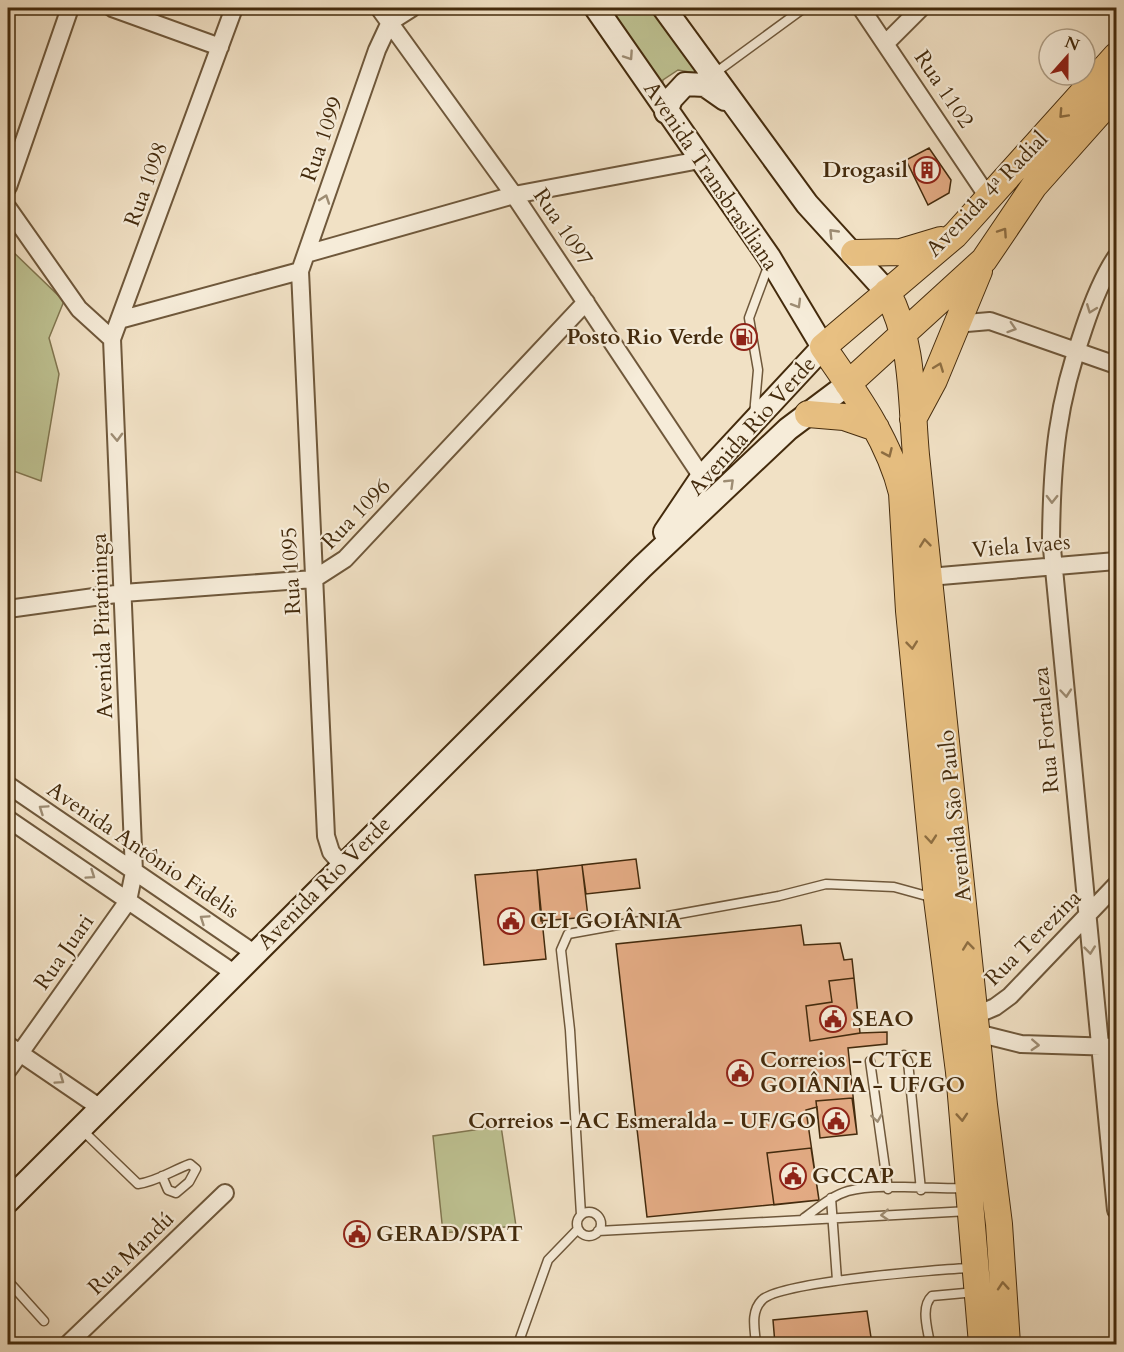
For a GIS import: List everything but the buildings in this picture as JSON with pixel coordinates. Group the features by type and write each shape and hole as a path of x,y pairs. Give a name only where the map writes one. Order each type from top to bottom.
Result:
{"main road":[{"name":"Avenida 4ª Radial","path":"823,347 955,235 1116,56"},
{"name":"Avenida 4ª Radial","path":"848,384 984,260 1034,186 1116,94"},
{"path":"854,253 901,252 955,235"},
{"path":"913,419 934,380 955,324 984,260"},
{"name":"Avenida São Paulo","path":"887,292 904,334 984,1105 999,1224 1007,1344"},
{"name":"Avenida São Paulo","path":"823,347 876,428 897,475 902,493 909,611 936,899 959,1072 982,1344"},
{"path":"808,414 844,417 876,428"},
{"path":"948,982 963,1023 976,1024"},
{"path":"959,1072 970,1074 984,1105"}],"street":[{"path":"8,187 70,8"},
{"path":"112,8 220,46"},
{"name":"Rua 1098","path":"114,378 112,339 234,8"},
{"name":"Rua 1097","path":"379,8 514,195 702,477"},
{"path":"390,22 412,8"},
{"name":"Avenida Transbrasiliana","path":"596,8 771,261 823,347"},
{"path":"664,8 807,204 854,253 887,292"},
{"name":"Rua 1102","path":"861,8 988,197"},
{"path":"886,43 921,8"},
{"name":"Rua 1099","path":"300,271 377,50 390,22"},
{"path":"666,112 678,89 686,84 695,83 705,86 737,107"},
{"path":"306,254 514,195 700,160"},
{"path":"8,208 79,309 112,339"},
{"name":"Rua Fortaleza","path":"1116,257 1092,305 1061,402 1052,465 1051,538 1087,917 1108,1048 1116,1210"},
{"path":"119,320 300,271"},
{"name":"Rua 1095","path":"300,271 326,836 330,852 342,865"},
{"name":"Rua 1096","path":"8,609 123,593 314,579 329,572 345,559 586,302"},
{"path":"955,324 990,321 1116,365"},
{"name":"Avenida Rio Verde","path":"642,567 702,477 823,347"},
{"name":"Avenida Piratininga","path":"114,378 134,872"},
{"name":"Avenida Rio Verde","path":"8,1201 99,1107 642,567 737,476 808,414 848,384"},
{"name":"Viela Ivaes","path":"929,577 1116,561"},
{"name":"Avenida Antônio Fidelis","path":"8,785 254,953"},
{"path":"8,819 234,973"},
{"name":"Rua Juari","path":"8,1070 14,1049 128,901 134,872"},
{"name":"Rua Terezina","path":"976,1024 1010,996 1116,885"},
{"path":"976,1024 1022,1044 1108,1048"},
{"path":"14,1049 99,1107"},
{"name":"Rua Mandú","path":"68,1344 225,1193"}],"lane":[{"path":"713,75 804,8"},
{"path":"753,420 758,370 749,318 771,261"},
{"path":"936,899 894,887 826,884 779,896 568,934 561,950 570,1030 581,1215 577,1222 578,1229 589,1236 598,1231 804,1218 831,1219 969,1199"},
{"path":"904,1055 908,1062 921,1190"},
{"path":"870,1061 888,1189"},
{"path":"80,1128 132,1181 145,1183 162,1176"},
{"path":"804,1218 831,1198 849,1191 921,1190 969,1199"},
{"path":"831,1198 837,1280"},
{"path":"581,1215 589,1212 597,1215 601,1223 598,1231"},
{"path":"518,1344 548,1260 578,1229"},
{"path":"756,1344 754,1318 760,1301 767,1296 837,1280 975,1280"},
{"path":"930,1344 925,1307 927,1300 975,1280"},
{"path":"8,1281 44,1321"}],"green space":[{"path":"604,8 653,8 701,74 678,70 663,80 661,94"},
{"path":"8,247 64,301 49,338 59,374 41,481 8,469"},
{"path":"501,1126 516,1226 443,1233 433,1136"}],"place":[{"name":"Drogasil","path":"927,170"},
{"name":"Posto Rio Verde","path":"744,337"},
{"name":"CLI GOIÂNIA","path":"511,921"},
{"name":"SEAO","path":"833,1019"},
{"name":"Correios - CTCE GOIÂNIA - UF/GO","path":"740,1073"},
{"name":"Correios - AC Esmeralda - UF/GO","path":"836,1121"},
{"name":"GCCAP","path":"793,1176"},
{"name":"GERAD/SPAT","path":"357,1234"}]}
